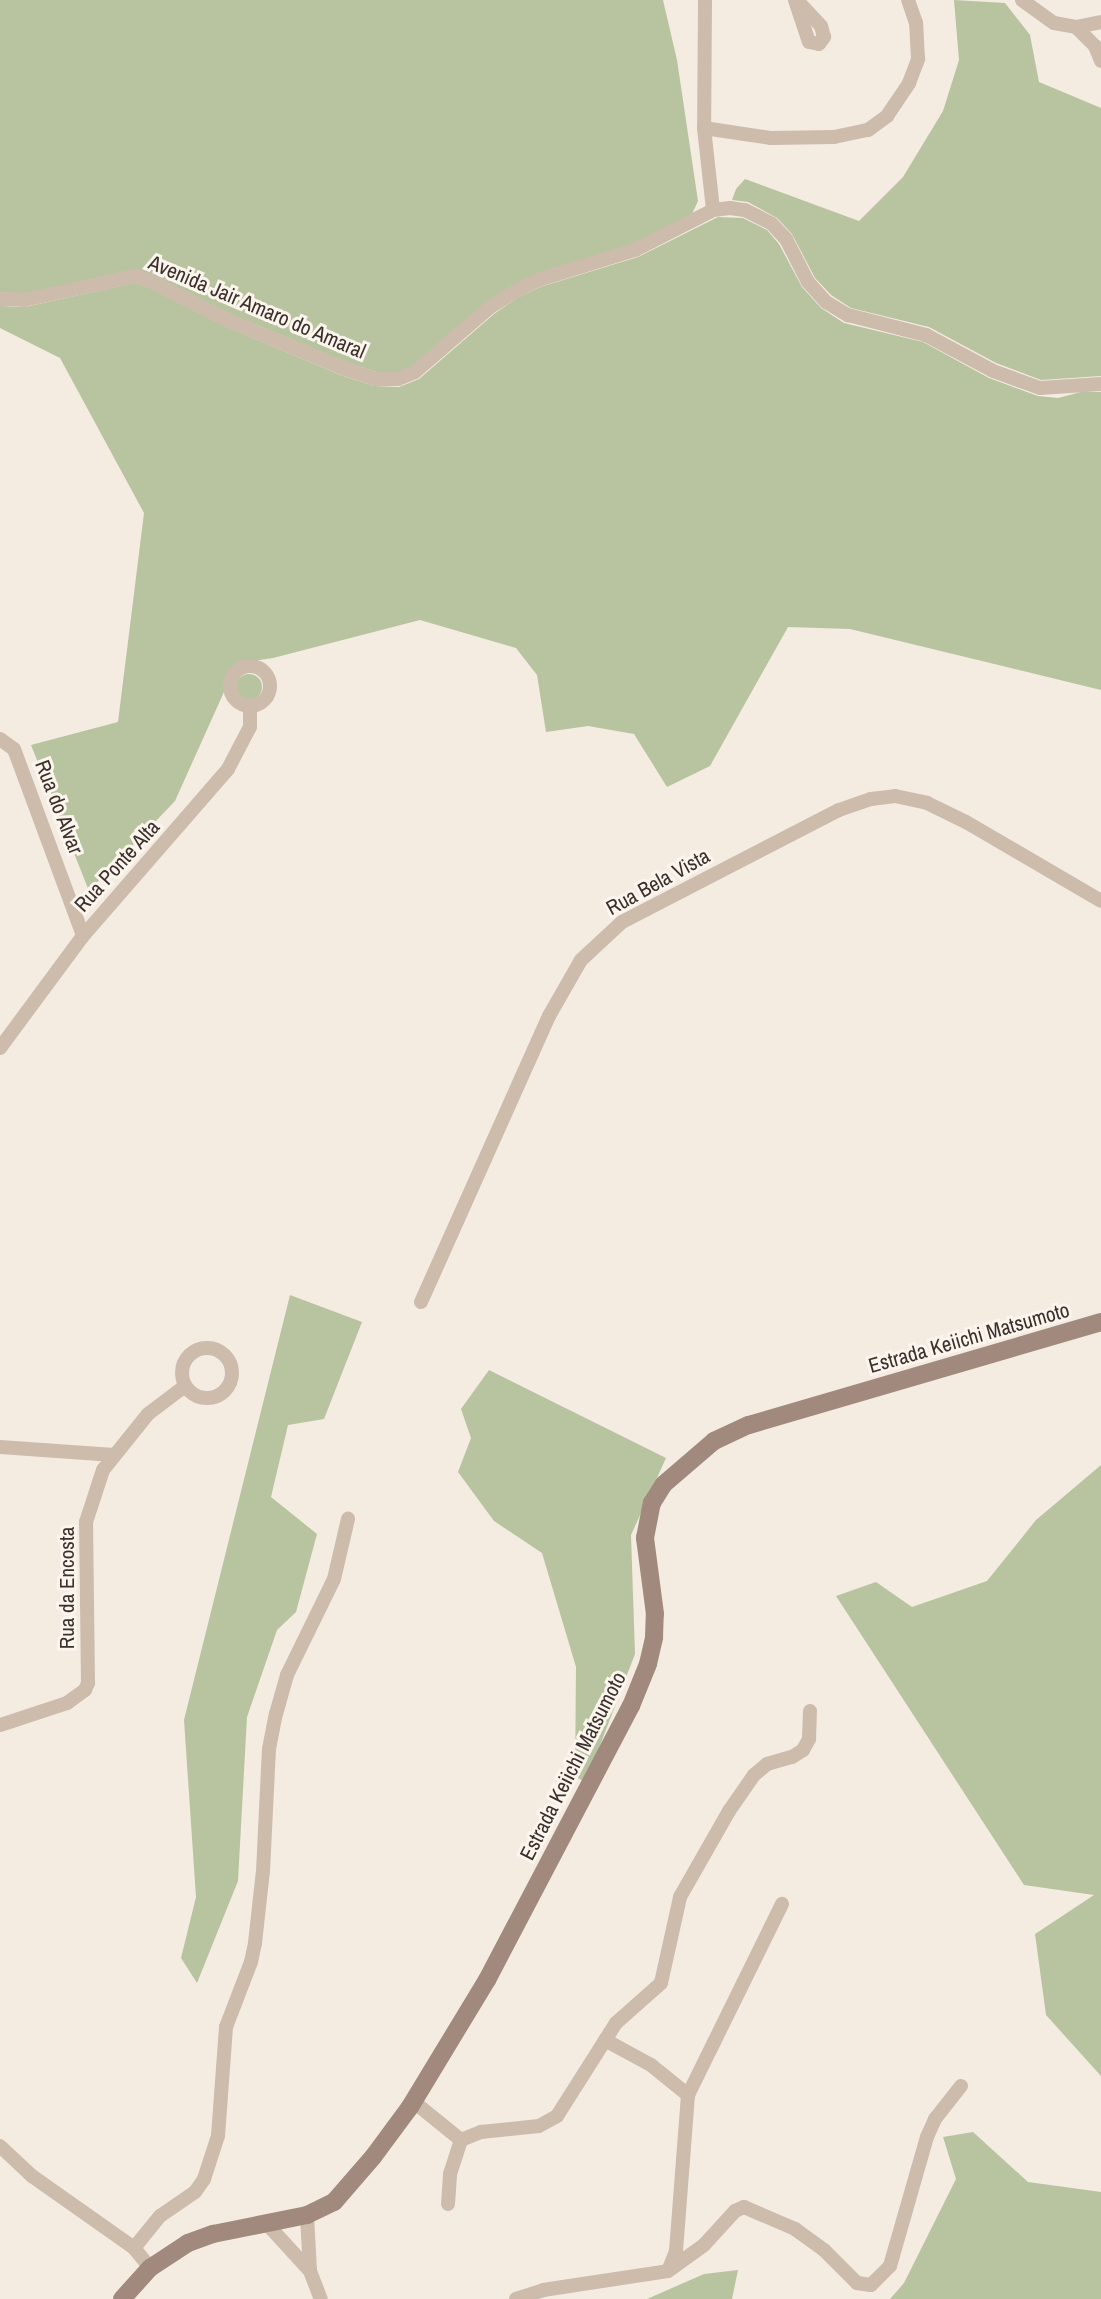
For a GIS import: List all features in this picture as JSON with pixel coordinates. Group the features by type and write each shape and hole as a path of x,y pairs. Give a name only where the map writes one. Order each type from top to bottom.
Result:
{"main road":[{"name":"Estrada Keiichi Matsumoto","path":"122,2299 150,2268 188,2243 213,2234 307,2215 334,2202 373,2157 414,2102 487,1980 631,1706 648,1664 654,1637 655,1614 645,1538 652,1503 664,1484 715,1441 749,1424 1101,1322"}],"street":[{"path":"705,0 702,53 704,128 713,210"},
{"path":"796,0 806,36"},
{"path":"704,128 771,138 834,137 868,130 887,116 899,101 918,59 916,23 908,0"},
{"path":"1022,0 1055,23 1076,27 1101,22"},
{"path":"1076,27 1095,46 1101,61"},
{"name":"Avenida Jair Amaro do Amaral","path":"0,299 24,300 135,276 345,369 376,379 398,379 415,372 489,308 538,280 635,250 713,210 745,210 772,224 786,239 808,282 826,302 848,315 926,335 993,371 1040,388 1101,384"},
{"name":"Rua Ponte Alta","path":"0,1048 83,936 228,769 250,727 250,706"},
{"name":"Rua do Alvar","path":"0,739 14,749 83,936"},
{"name":"Rua Bela Vista","path":"421,1302 549,1016 581,960 622,922 839,810 871,799 895,796 927,803 966,822 1101,901"},
{"name":"Rua da Encosta","path":"0,1725 67,1703 79,1697 88,1683 86,1522 103,1470 148,1414 185,1386"},
{"path":"0,1447 114,1455"},
{"path":"134,2248 160,2217 195,2192 204,2179 218,2136 226,2027 251,1962 255,1943 264,1871 269,1749 276,1714 287,1675 334,1579 348,1519"},
{"path":"461,2140 481,2132 539,2126 557,2116 626,2012 661,1983 680,1897 729,1811 754,1775 767,1764 792,1757 803,1750 809,1739 810,1711"},
{"path":"668,2271 676,2251 688,2095 782,1904"},
{"path":"606,2040 651,2065 688,2095"},
{"path":"516,2299 542,2290 668,2271 704,2245 735,2211 744,2207 795,2229 824,2250 857,2283 871,2285 890,2266 927,2137 935,2119 961,2086"},
{"path":"414,2102 461,2140"},
{"path":"448,2204 450,2174 461,2140"},
{"path":"0,2146 32,2176 134,2248 150,2268"},
{"path":"307,2215 310,2271 321,2299"},
{"path":"267,2224 310,2271"}],"green space":[{"path":"0,0 663,0 677,60 698,201 692,214 633,244 536,274 411,367 397,373 377,372 348,363 228,313 153,275 135,270 24,294 0,292"},
{"path":"954,0 1005,3 1030,35 1039,82 1101,108 1101,376 1041,380 996,363 929,327 851,308 831,295 815,278 792,234 777,218 748,202 732,200 736,189 745,179 859,221 903,177 943,111 959,60"},
{"path":"718,217 743,218 767,230 779,244 802,287 821,308 844,323 923,342 989,378 1038,396 1058,398 1081,392 1101,392 1101,690 850,629 788,627 710,766 667,787 634,734 588,726 546,732 537,675 516,648 420,620 273,658 237,663 175,801 89,891 31,745 118,722 144,513 60,358 0,328 0,306 25,307 134,283 148,287 222,325 343,376 375,386 399,387 419,379 494,314 517,298 540,287 638,257"},
{"path":"249,674 258,678 262,687 258,696 249,700 240,696 236,687 240,678"},
{"path":"290,1295 362,1322 324,1419 288,1425 271,1497 317,1534 296,1612 277,1630 247,1717 238,1881 197,1983 181,1958 196,1897 184,1720"},
{"path":"489,1370 666,1458 631,1535 635,1654 586,1782 575,1777 576,1667 542,1553 494,1521 458,1472 471,1438 461,1409"},
{"path":"1101,1465 1101,2076 1046,2015 1035,1934 1094,1895 1024,1885 836,1596 876,1582 912,1607 987,1581 1036,1520"},
{"path":"973,2132 1028,2182 1101,2192 1101,2299 890,2299 904,2283 956,2179 943,2137"},
{"path":"738,2270 732,2299 647,2299 704,2274"}]}
